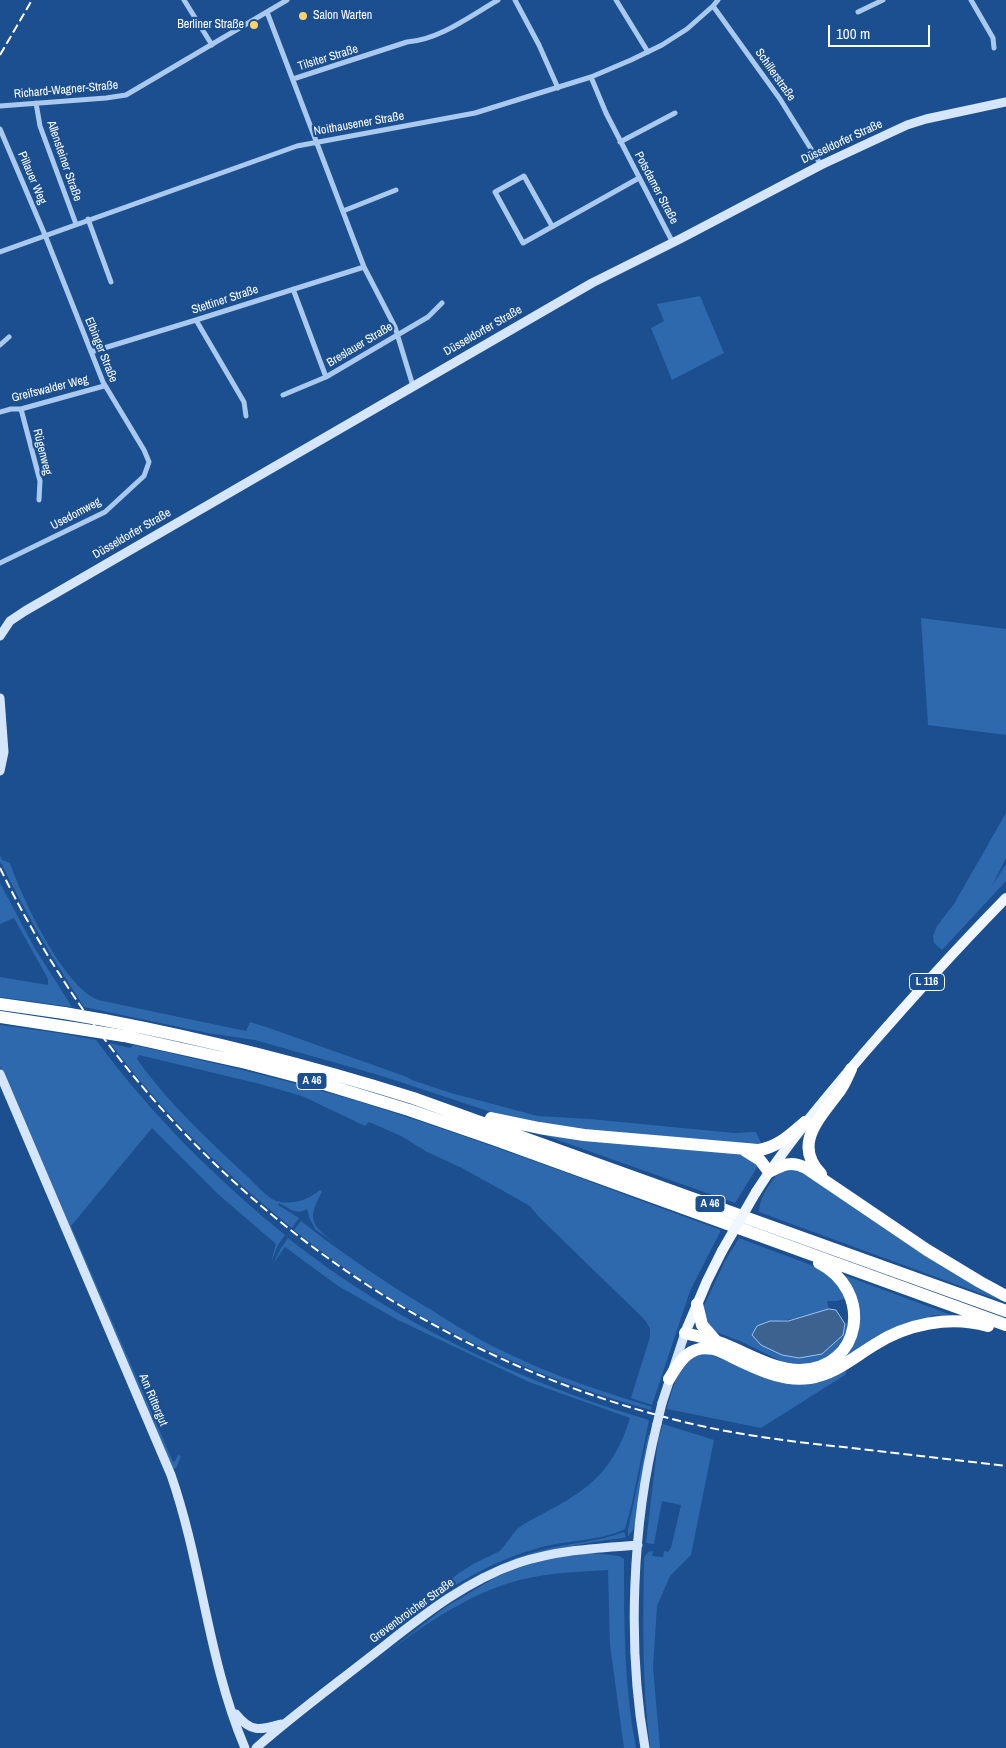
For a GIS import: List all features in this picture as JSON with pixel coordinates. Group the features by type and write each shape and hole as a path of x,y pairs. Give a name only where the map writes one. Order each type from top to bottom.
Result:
{"highway":[{"name":"A 46","path":"0,1004 104,1020 194,1038 325,1071 413,1098 508,1131 1006,1311"},
{"name":"A 46","path":"0,1017 124,1036 246,1063 358,1094 496,1140 1006,1325"},
{"path":"834,1186 818,1171 812,1162 809,1140 814,1125 841,1089 851,1069"},
{"path":"413,1098 504,1121 563,1132 758,1150 768,1148 782,1140 805,1122"},
{"path":"739,1148 758,1158 769,1172 784,1164 793,1163 809,1170 927,1250 1006,1296"},
{"path":"685,1333 770,1364 801,1370 817,1368 840,1352 849,1340 854,1327 851,1295 845,1284 836,1274 821,1264 767,1239"},
{"path":"697,1304 698,1316 703,1328 715,1345 772,1374 786,1378 818,1377 833,1372 885,1338 917,1326 958,1321 982,1324 1006,1331"},
{"path":"669,1380 681,1362 690,1353 715,1345"}],"main road":[{"name":"L 116","path":"685,1333 722,1251 756,1192 805,1122 929,979 1006,898"}],"street":[{"path":"184,0 212,46"},
{"name":"Richard-Wagner-Straße","path":"0,106 126,95 212,46 287,0"},
{"name":"Tilsiter Straße","path":"294,78 368,56 406,42 420,41 454,26 498,0"},
{"path":"515,0 536,39 558,88"},
{"path":"616,0 648,52"},
{"path":"714,6 718,0"},
{"path":"858,12 883,0"},
{"path":"971,0 993,38 994,48"},
{"name":"Noithausener Straße","path":"0,252 286,149 317,141 475,113 558,88 648,52 682,32 714,6"},
{"name":"Schillerstraße","path":"714,6 780,99 821,165"},
{"path":"267,12 294,78 364,267 398,335 413,386"},
{"name":"Potsdamer Straße","path":"591,76 602,105 620,142 673,242"},
{"name":"Düsseldorfer Straße","path":"0,636 6,625 16,616 592,283 821,165 907,125 926,119 1006,102"},
{"name":"Allensteiner Straße","path":"36,103 42,133 76,224"},
{"name":"Potsdamer Straße","path":"620,142 675,113"},
{"name":"Pillauer Weg","path":"0,129 45,235"},
{"path":"552,226 524,176 495,192 522,243 639,178"},
{"path":"343,211 396,190"},
{"path":"88,219 111,282"},
{"name":"Elbinger Straße","path":"45,235 104,386 147,454 148,466"},
{"name":"Stettiner Straße","path":"91,352 364,267"},
{"path":"293,289 326,377"},
{"name":"Breslauer Straße","path":"283,395 326,377 428,317 442,303"},
{"path":"196,320 244,402 246,416"},
{"path":"0,345 10,338"},
{"name":"Greifswalder Weg","path":"0,412 20,409 104,386"},
{"name":"Rügenweg","path":"20,409 40,481 39,500"},
{"name":"Usedomweg","path":"0,563 103,513 142,478 148,466"},
{"path":"0,698 4,752 0,772"},
{"name":"Am Rittergut","path":"0,1074 173,1482 182,1509 218,1661 231,1708 245,1748"},
{"name":"L 116","path":"645,1748 636,1672 635,1590 638,1545 647,1472 656,1424 685,1333"},
{"name":"Grevenbroicher Straße","path":"256,1748 286,1722 434,1607 484,1577 517,1563 555,1552 593,1547 638,1545"},
{"path":"231,1708 242,1722 254,1729 286,1722"}],"shaded area":[{"path":"700,296 724,353 672,380 651,328 664,321 657,304"},
{"path":"921,618 1006,629 1006,735 928,725"},
{"path":"1006,813 1006,858 992,886 1006,864 1006,881 942,950 934,943 933,936 937,926 954,904"},
{"path":"0,855 2,860 10,863 34,918 58,960 71,978 85,992 98,1000 246,1031 250,1022 451,1093 538,1116 590,1119 734,1133 756,1132 761,1143 752,1144 606,1133 548,1125 500,1115 382,1076 255,1040 208,1033 84,1007 29,917 0,861"},
{"path":"0,883 34,947 72,1007 0,997 0,977 48,985 48,979 14,918 0,924"},
{"path":"0,1025 96,1040 138,1093 184,1143 233,1190 285,1235 278,1245 271,1262 276,1244 219,1195 152,1128 71,1226 173,1462 178,1455 181,1456 176,1468 172,1469 0,1066"},
{"path":"110,1043 130,1048 133,1045 217,1064 357,1101 494,1147 721,1230 690,1291 652,1405 631,1398 650,1337 650,1328 645,1320 530,1206 462,1168 427,1152 401,1136 369,1122 365,1126 302,1096 139,1055 137,1059 175,1106 268,1196 274,1200 286,1203 304,1200 320,1190 322,1192 314,1210 314,1223 339,1246 315,1229 307,1209 300,1212 279,1203 278,1205 299,1218 292,1228 242,1186 195,1141 130,1069"},
{"path":"538,1133 730,1151 751,1158 758,1166 735,1203"},
{"path":"795,1167 926,1256 1004,1302 759,1212 761,1200 774,1178 782,1169"},
{"path":"301,1221 382,1279 480,1339 544,1369 652,1407 651,1410 603,1396 509,1360 419,1315 376,1289 294,1230"},
{"path":"288,1238 371,1297 460,1346 506,1368 553,1387 649,1420 625,1529 605,1536 542,1547 500,1562 480,1571 443,1593 389,1632 386,1628 390,1628 459,1573 500,1551 517,1529 561,1504 590,1484 613,1457 630,1418 529,1382 398,1320 338,1286 285,1247 273,1264"},
{"path":"739,1238 816,1267 833,1278 845,1298 839,1301 827,1301 829,1309 800,1318 770,1321 842,1335 849,1316 845,1336 834,1352 813,1365 787,1364 742,1342 711,1330 707,1326 703,1308 725,1261"},
{"path":"841,1274 954,1316 934,1315 877,1337 834,1366 855,1338"},
{"path":"829,1309 836,1310 845,1324 843,1335 822,1354 799,1358 782,1355 761,1345 752,1335 757,1326 770,1321 788,1321"},
{"path":"709,1354 761,1375 847,1369 845,1375 761,1428 667,1409 677,1378 686,1363 697,1355"},
{"path":"663,1424 714,1440 691,1555 670,1576 657,1606 653,1667 660,1748 650,1748 644,1677 644,1558 648,1552 653,1551 652,1556 663,1557 664,1551 668,1552 671,1548 681,1505 662,1501 654,1544 646,1543 658,1440"},
{"path":"648,1435 650,1435 635,1524 628,1536 628,1530"},
{"path":"624,1532 626,1537 623,1538 582,1544 522,1558 484,1573 447,1594 393,1633 445,1594 481,1573 500,1564 542,1550 604,1538"},
{"path":"592,1553 619,1556 624,1559 627,1678 636,1748 624,1748 610,1645 608,1570 533,1577 509,1583 486,1592 464,1602 422,1627 344,1686 444,1608 496,1577 520,1567 557,1557"}],"railway":[{"path":"0,55 32,0"},
{"path":"0,868 55,968 121,1060 195,1145 278,1220 369,1286 467,1342 571,1387 680,1421 787,1441 1006,1466"}],"place":[{"name":"Salon Warten","path":"303,16"},
{"name":"Berliner Straße","path":"254,25"}]}
